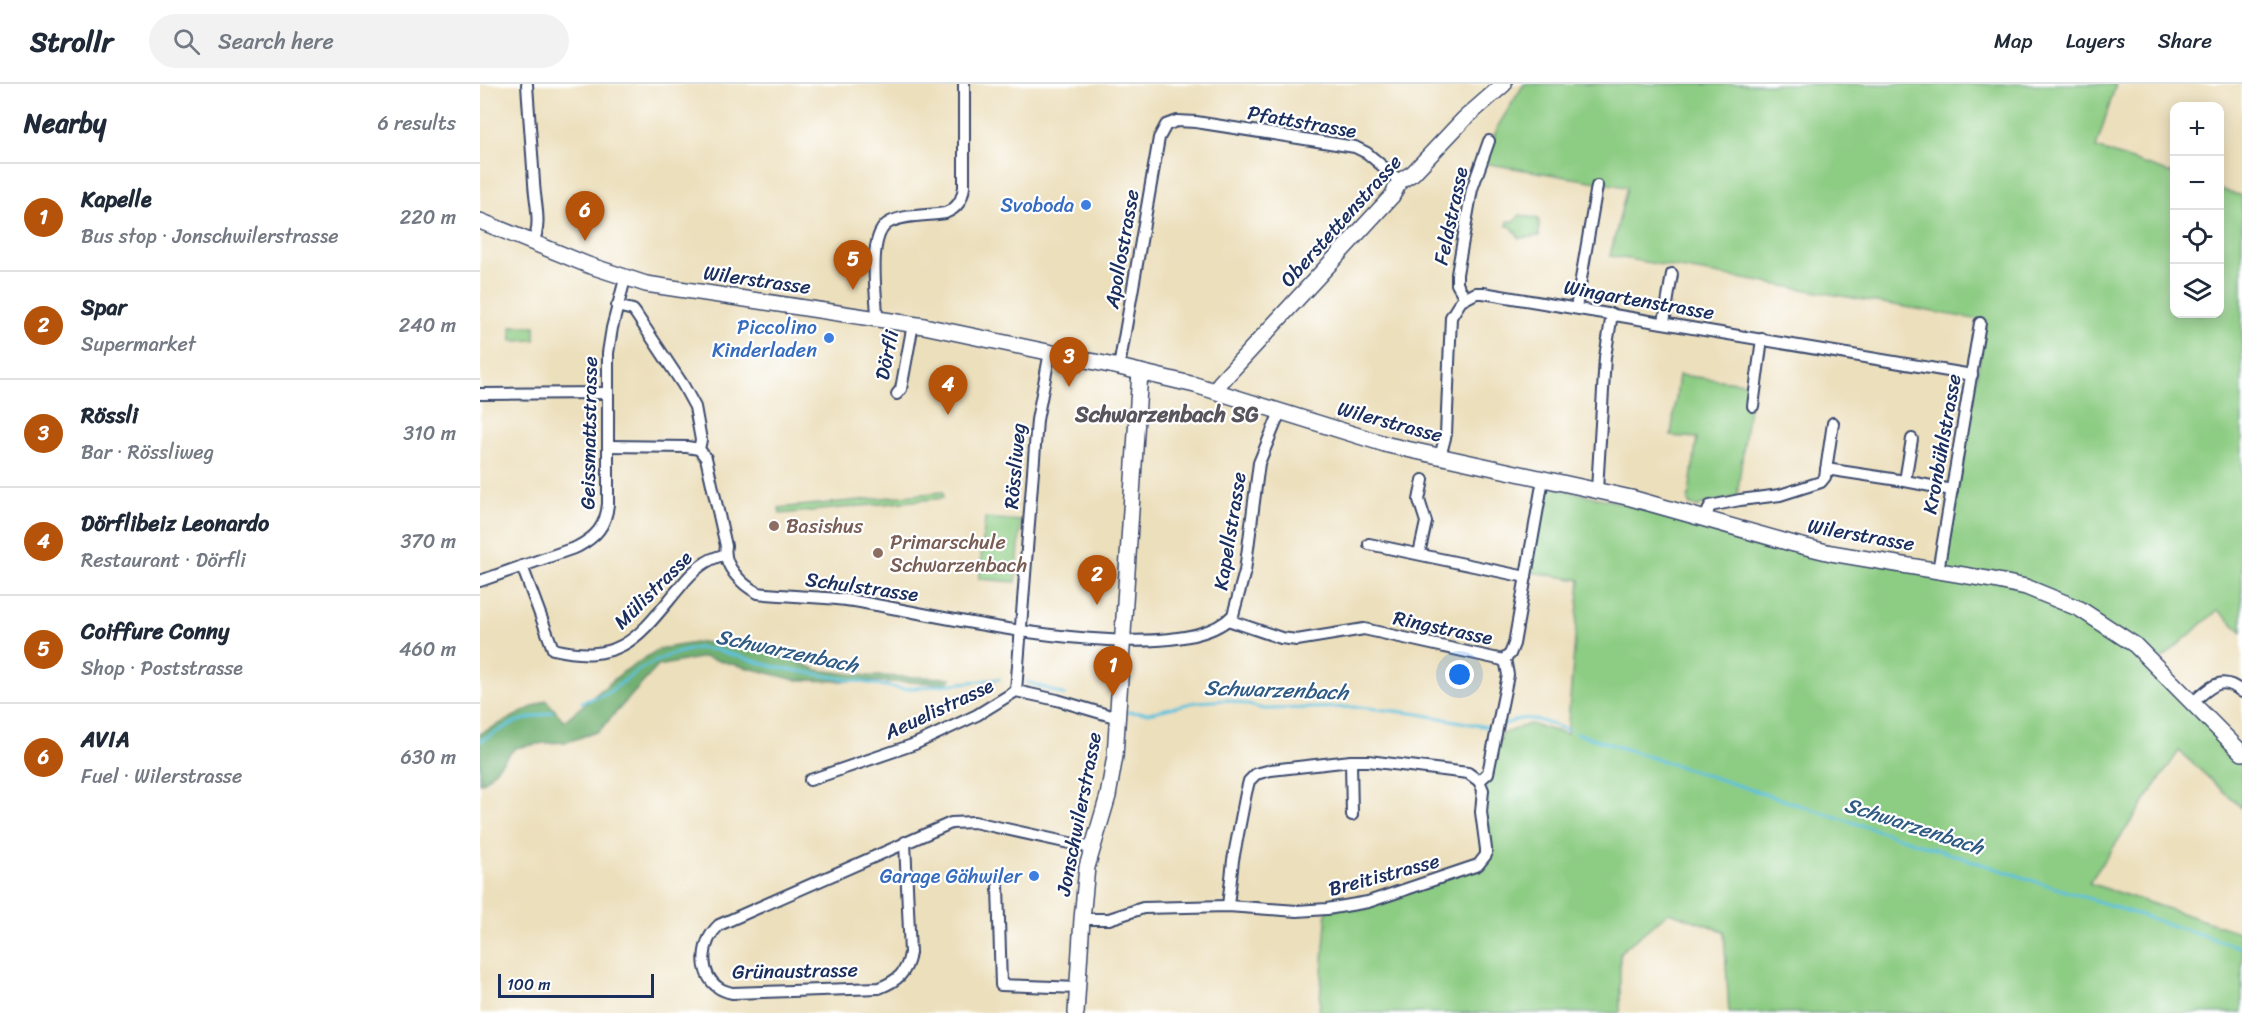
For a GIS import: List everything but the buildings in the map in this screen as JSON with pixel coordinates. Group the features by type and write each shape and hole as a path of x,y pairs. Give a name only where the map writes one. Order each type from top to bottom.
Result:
{"main road":[{"name":"Oberstettenstrasse","path":"1217,392 1220,383 1392,196 1400,182 1413,173 1464,119 1504,84"},
{"name":"Wilerstrasse","path":"480,221 626,279 667,288 913,324 1119,367 1217,392 1389,445 1597,490 1831,553 2026,587 2080,609 2135,645 2242,753"},
{"name":"Jonschwilerstrasse","path":"1076,1013 1087,867 1108,796 1113,770 1140,372"}],"street":[{"path":"527,84 538,218 533,243"},
{"path":"878,318 875,252 881,228 898,219 945,213 961,201 964,187 964,84"},
{"name":"Pfattstrasse","path":"1159,138 1166,125 1176,121 1347,146 1367,153 1400,182"},
{"name":"Apollostrasse","path":"1119,367 1159,138"},
{"name":"Feldstrasse","path":"1465,298 1457,284 1457,274 1472,189 1489,141"},
{"path":"1576,308 1597,186"},
{"path":"1664,322 1672,274"},
{"name":"Geissmattstrasse","path":"480,581 577,547 588,542 601,529 607,514 608,353 617,306 626,279"},
{"name":"Wingartenstrasse","path":"1465,298 1476,293 1483,293 1972,375"},
{"path":"1440,457 1446,434 1450,322 1456,306 1465,298"},
{"name":"Schulstrasse","path":"617,306 633,310 695,407 701,440 699,449 706,458 726,546 724,555 736,577 748,588 758,593 852,601 1019,632 1123,640"},
{"path":"1597,490 1605,357 1612,314"},
{"name":"Kronbühlstrasse","path":"1938,571 1980,323"},
{"name":"Dörfli","path":"897,394 901,389 913,324"},
{"path":"1753,406 1762,339"},
{"name":"Rössliweg","path":"1016,691 1037,420 1050,352"},
{"path":"480,394 607,393"},
{"name":"Kapellstrasse","path":"1123,640 1189,637 1210,630 1228,620 1236,607 1245,572 1259,463 1280,412"},
{"path":"1705,519 1710,506 1780,495 1821,482 1825,477 1833,423"},
{"path":"1905,481 1912,439"},
{"path":"608,446 699,449"},
{"path":"1826,469 1952,490"},
{"name":"Ringstrasse","path":"1228,620 1281,638 1297,640 1365,629 1503,660 1510,654 1514,644 1543,479"},
{"path":"1419,554 1426,522 1419,500 1423,480"},
{"path":"1369,544 1526,577"},
{"name":"Mülistrasse","path":"522,566 553,650 578,654 601,654 634,639 653,620 688,577 713,558 724,555"},
{"path":"1228,906 1247,787 1253,777 1260,772 1271,770 1368,762 1468,773 1479,781 1488,773 1509,675 1503,660"},
{"path":"2193,702 2212,686 2222,682 2232,684 2242,692"},
{"name":"Aeuelistrasse","path":"810,780 915,744 977,715 1016,691 1058,700 1118,718"},
{"path":"1351,762 1352,815"},
{"name":"Breitistrasse","path":"1082,919 1108,919 1143,908 1228,906 1297,911 1328,909 1368,902 1472,869 1482,861 1486,849 1481,812 1483,790 1479,781"},
{"name":"Grünaustrasse","path":"905,842 910,953 903,974 892,983 879,988 732,993 719,988 711,979 705,963 705,947 712,931 719,925 905,842 951,823 968,822 1092,848"},
{"path":"998,887 1001,985 1078,988"}],"green space":[{"path":"1524,84 2116,84 2096,148 2170,173 2170,318 2224,318 2224,190 2242,196 2242,632 2218,610 2156,664 2242,753 2242,808 2179,751 2089,883 2242,933 2242,1013 1729,1013 1724,931 1669,912 1620,952 1620,1013 1319,1013 1327,909 1368,902 1482,861 1481,812 1487,788 1486,780 1501,734 1530,724 1567,734 1580,580 1530,572 1545,490 1551,487 1943,577 1986,321 1610,256 1627,187 1483,163 1499,124"},
{"path":"1520,215 1539,219 1539,236 1519,238 1512,227 1507,226 1508,221 1515,221"},
{"path":"511,326 535,326 535,340 512,341"},
{"path":"1679,375 1752,384 1737,497 1699,507 1690,505 1688,501 1697,438 1671,436"},
{"path":"943,492 943,498 780,514 779,508"},
{"path":"985,518 1021,521 1016,582 979,579"},
{"path":"701,642 771,650 817,670 869,676 951,678 948,683 796,680 704,657 658,666 599,731 567,742 515,748 484,782 480,783 480,734 546,700 564,721 623,672 659,649"}],"waterway":[{"name":"Schwarzenbach","path":"582,702 608,693 640,669 669,655 697,648 716,650 775,667 903,689 999,679"},
{"name":"Schwarzenbach","path":"1027,682 1065,695"},
{"name":"Schwarzenbach","path":"1123,712 1149,713 1196,702 1228,700 1264,709 1360,707 1419,714 1492,728 1526,718 1568,730"},
{"name":"Schwarzenbach","path":"480,741 515,722 552,712"},
{"name":"Schwarzenbach","path":"1576,733 2242,948"}],"place":[{"name":"Svoboda","path":"1086,205"},
{"name":"AVIA","path":"585,241"},
{"name":"Coiffure Conny","path":"853,290"},
{"name":"Piccolino Kinderladen","path":"829,338"},
{"name":"Rössli","path":"1069,387"},
{"name":"Dörflibeiz Leonardo","path":"948,415"},
{"name":"Basishus","path":"774,526"},
{"name":"Primarschule Schwarzenbach","path":"878,553"},
{"name":"Spar","path":"1097,605"},
{"name":"Kapelle","path":"1113,696"},
{"name":"Garage Gähwiler","path":"1034,876"}],"district":[{"name":"Schwarzenbach SG","path":"1167,414"}]}
